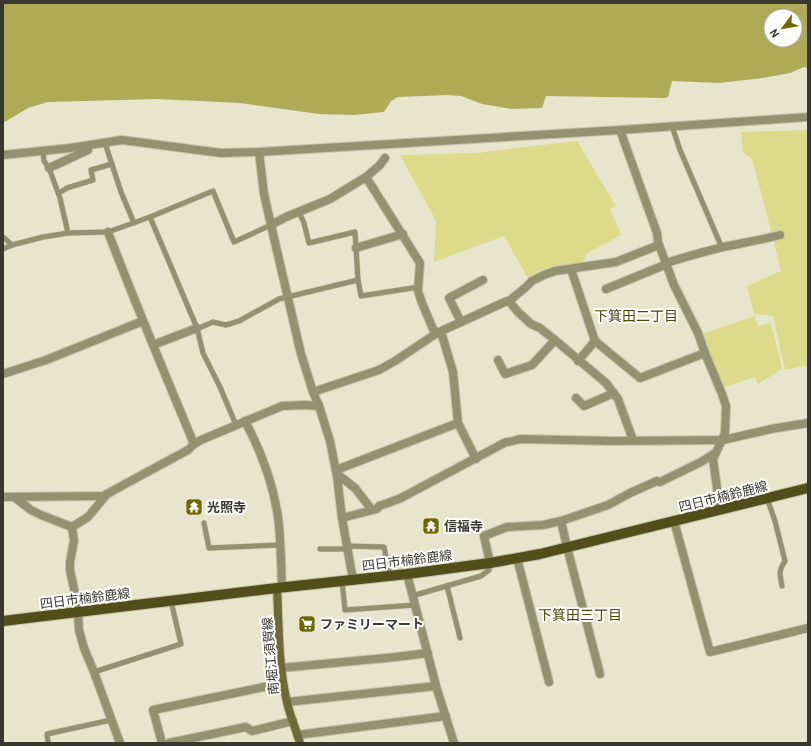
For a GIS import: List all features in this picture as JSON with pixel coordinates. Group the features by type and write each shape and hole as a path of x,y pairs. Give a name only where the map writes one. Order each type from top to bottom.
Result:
{"main road":[{"name":"四日市楠鈴鹿線","path":"3,621 490,563 567,547 808,488"},
{"name":"南堀江須賀線","path":"279,588 281,668 287,702 299,739"}],"street":[{"path":"3,155 122,140 221,154 808,117"},
{"path":"620,130 674,285 698,333 726,406 725,433 713,459 720,510"},
{"path":"49,168 88,150 88,145"},
{"path":"259,152 264,194 301,354 330,441 353,580"},
{"path":"271,225 286,217 330,199 366,177 380,165 384,158"},
{"path":"366,177 420,263 418,291 433,329 442,335 453,372 458,423 476,459"},
{"path":"108,232 194,444"},
{"path":"356,248 403,234"},
{"path":"606,289 685,257 780,235"},
{"path":"313,392 379,370 437,333 509,301 538,277 555,271 616,262 659,245"},
{"path":"571,269 595,341 640,378 705,353"},
{"path":"461,322 449,298 483,280"},
{"path":"509,301 530,324 540,328 606,383 618,399 633,440"},
{"path":"3,374 46,360 143,321"},
{"path":"153,345 197,328"},
{"path":"498,360 504,374 532,364 555,340"},
{"path":"578,361 595,341"},
{"path":"576,398 584,406 614,393"},
{"path":"8,497 103,496 188,450 200,440 245,421 282,406 319,406"},
{"path":"245,421 253,436 269,477 278,516 280,545 279,588"},
{"path":"336,472 458,423"},
{"path":"342,518 378,509 379,506 401,498 506,442 515,440 723,440 771,429 808,423"},
{"path":"490,563 484,536 507,527 543,525 561,522 608,505 630,493 701,462 715,453"},
{"path":"336,472 355,488 372,510"},
{"path":"3,489 8,497 36,513 72,527"},
{"path":"72,527 88,517 107,494"},
{"path":"674,521 710,652 808,628"},
{"path":"561,522 600,674"},
{"path":"72,527 74,541 70,570 79,612 79,630 84,648 120,743"},
{"path":"517,558 549,682"},
{"path":"406,574 436,686 454,743"},
{"path":"281,668 428,653"},
{"path":"162,743 153,710 283,683"},
{"path":"287,702 436,686"},
{"path":"299,739 446,716"},
{"path":"169,743 246,727 252,731 293,722"}],"lane":[{"path":"672,126 680,150 722,248"},
{"path":"105,143 121,192 134,223"},
{"path":"43,151 44,161 49,168 59,193 68,233"},
{"path":"59,193 67,188 93,180 90,170 112,164"},
{"path":"3,249 12,245 43,237 68,233 108,232 150,217 213,191 234,242 271,225"},
{"path":"299,212 310,243 355,232 358,280 362,296 419,288"},
{"path":"150,217 197,328 203,353 220,387 236,425"},
{"path":"3,237 12,245"},
{"path":"197,328 213,322 226,325 239,321 279,299 358,280"},
{"path":"767,498 775,521 785,562 780,568 782,586"},
{"path":"204,523 209,548 280,545"},
{"path":"320,549 384,547 390,576"},
{"path":"412,596 481,576 489,570 490,563"},
{"path":"342,581 345,610 415,605"},
{"path":"447,586 460,638"},
{"path":"94,672 181,644 171,601"},
{"path":"48,743 47,734 111,720"}],"shaded area":[{"path":"3,3 808,3 808,68 804,67 790,73 763,78 719,83 672,81 668,97 665,98 546,96 542,108 511,109 482,104 461,96 447,95 398,97 391,101 384,112 354,115 319,114 240,103 157,99 48,102 28,108 3,123"},
{"path":"808,130 808,365 785,370 773,316 754,314 747,286 781,271 752,159 743,152 741,132"},
{"path":"577,141 616,206 610,209 621,235 591,251 585,256 583,264 529,280 504,236 434,262 436,221 400,155 475,153"},
{"path":"755,316 758,326 771,323 782,369 758,384 755,377 722,388 702,334"}],"place":[{"name":"光照寺","path":"194,507"},
{"name":"信福寺","path":"431,526"},
{"name":"ファミリーマート","path":"307,624"}],"district":[{"name":"下箕田二丁目","path":"636,316"},
{"name":"下箕田三丁目","path":"580,615"}]}
